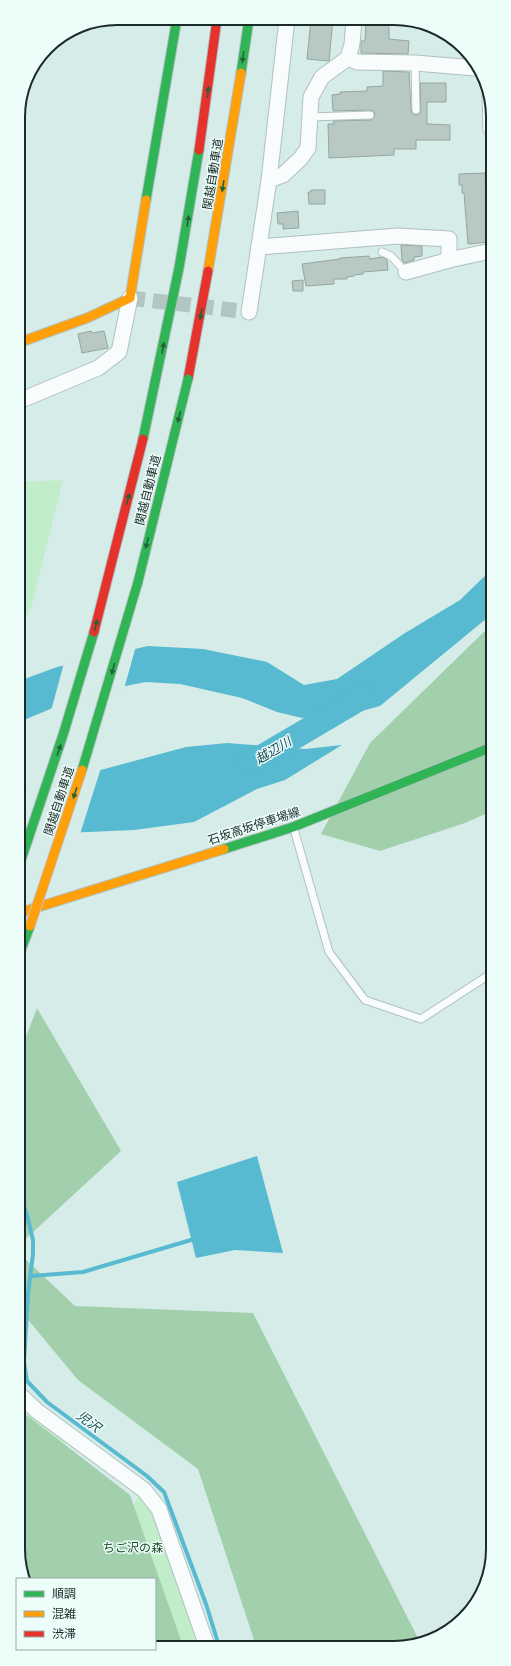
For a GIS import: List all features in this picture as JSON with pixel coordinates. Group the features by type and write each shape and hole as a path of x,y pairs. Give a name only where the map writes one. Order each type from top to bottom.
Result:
{"main road":[{"path":"25,340 87,318 130,298 176,25"},
{"name":"関越自動車道","path":"25,848 63,737 91,643 135,472 155,386 186,234 207,103 216,25"},
{"name":"関越自動車道","path":"25,939 52,864 126,625 188,379 215,235 248,25"},
{"name":"石坂高坂停車場線","path":"25,911 293,827 486,749"}],"street":[{"path":"249,312 269,180 286,25"},
{"path":"269,180 283,175 301,158 308,148 311,97 315,87 322,77 348,58 352,44 354,25"},
{"path":"348,58 357,62 415,63 472,68"},
{"path":"259,247 398,236 449,239 449,260"},
{"path":"406,272 449,260 486,252"},
{"path":"25,398 98,368 119,352 130,298"},
{"path":"25,1400 37,1411 144,1490 159,1509 205,1641"}],"lane":[{"path":"415,63 416,110"},
{"path":"310,117 370,115"},
{"path":"382,252 391,256 406,272"},
{"path":"293,827 329,952 365,1000 421,1019 486,977"}],"green space":[{"path":"63,480 32,605 28,615 25,616 25,482"},
{"path":"486,630 486,814 465,823 380,851 321,834 370,743"},
{"path":"37,1008 121,1151 25,1239 25,1039"},
{"path":"25,1259 75,1306 253,1313 418,1638 400,1641 254,1641 198,1469 78,1380 25,1316"},
{"name":"ちご沢の森","path":"25,1408 65,1440 60,1474 131,1510 140,1494 151,1511 168,1548 197,1641 156,1641 156,1578 30,1578 25,1555"},
{"name":"ちご沢の森","path":"25,1414 130,1495 181,1641 156,1641 156,1578 30,1578 25,1555"}],"water":[{"path":"486,575 486,619 380,706 358,712 302,718 277,712 242,698 180,684 146,682 89,693 25,720 25,679 57,667 148,646 203,649 267,662 304,685 337,679 405,633 460,600"},
{"path":"227,743 305,749 342,745 285,780 257,789 194,822 134,830 25,835 25,790 186,747"},
{"path":"257,1156 283,1253 235,1250 196,1258 177,1182"}],"pier":[{"path":"136,646 124,689 89,695 51,711 64,663"},
{"path":"101,768 80,834 25,837 25,794 27,788"}],"building":[{"path":"310,25 332,25 329,61 307,59"},
{"path":"366,25 389,25 389,39 409,41 408,54 361,53 361,41 365,41"},
{"path":"383,71 409,72 411,110 412,113 416,115 419,114 421,110 420,83 446,83 446,102 427,102 427,124 450,125 450,140 416,140 416,149 394,149 394,155 329,158 328,124 334,124 333,121 371,120 375,115 374,112 370,110 333,111 332,95 340,94 340,92 367,91 367,87 383,86"},
{"path":"485,173 486,242 468,244 464,193 462,193 462,185 459,185 459,174"},
{"path":"311,190 325,190 325,204 309,204 308,192 311,192"},
{"path":"298,211 299,228 283,229 283,224 278,224 277,213"},
{"path":"401,245 422,246 422,256 414,257 414,260 404,263 402,260"},
{"path":"369,256 370,259 382,257 387,260 388,270 363,272 363,274 347,277 347,279 334,279 334,284 306,286 302,264 340,258"},
{"path":"303,280 303,291 293,291 292,281"},
{"path":"91,331 92,333 104,331 108,348 82,353 78,334"}],"waterway":[{"name":"越辺川","path":"251,763 363,697"},
{"name":"児沢","path":"25,1209 33,1240 25,1345"},
{"path":"31,1276 83,1272 191,1240"},
{"name":"児沢","path":"25,1368 27,1381 47,1402 147,1476 164,1492 206,1604 217,1641"}],"tunnel":[{"path":"130,298 249,312"}],"traffic: fast":[{"path":"146,200 176,25"},
{"path":"241,73 248,25"},
{"path":"143,439 179,268 199,150"},
{"path":"82,770 138,582 188,379"},
{"path":"25,848 63,735 94,632"},
{"path":"224,849 293,827 486,749"},
{"path":"25,939 30,926"}],"traffic: slow":[{"path":"208,271 241,73"},
{"path":"25,340 87,318 130,298 146,200"},
{"path":"30,926 82,770"},
{"path":"25,911 224,849"}],"traffic: jam":[{"path":"199,150 216,25"},
{"path":"188,379 208,271"},
{"path":"94,632 143,439"}]}
